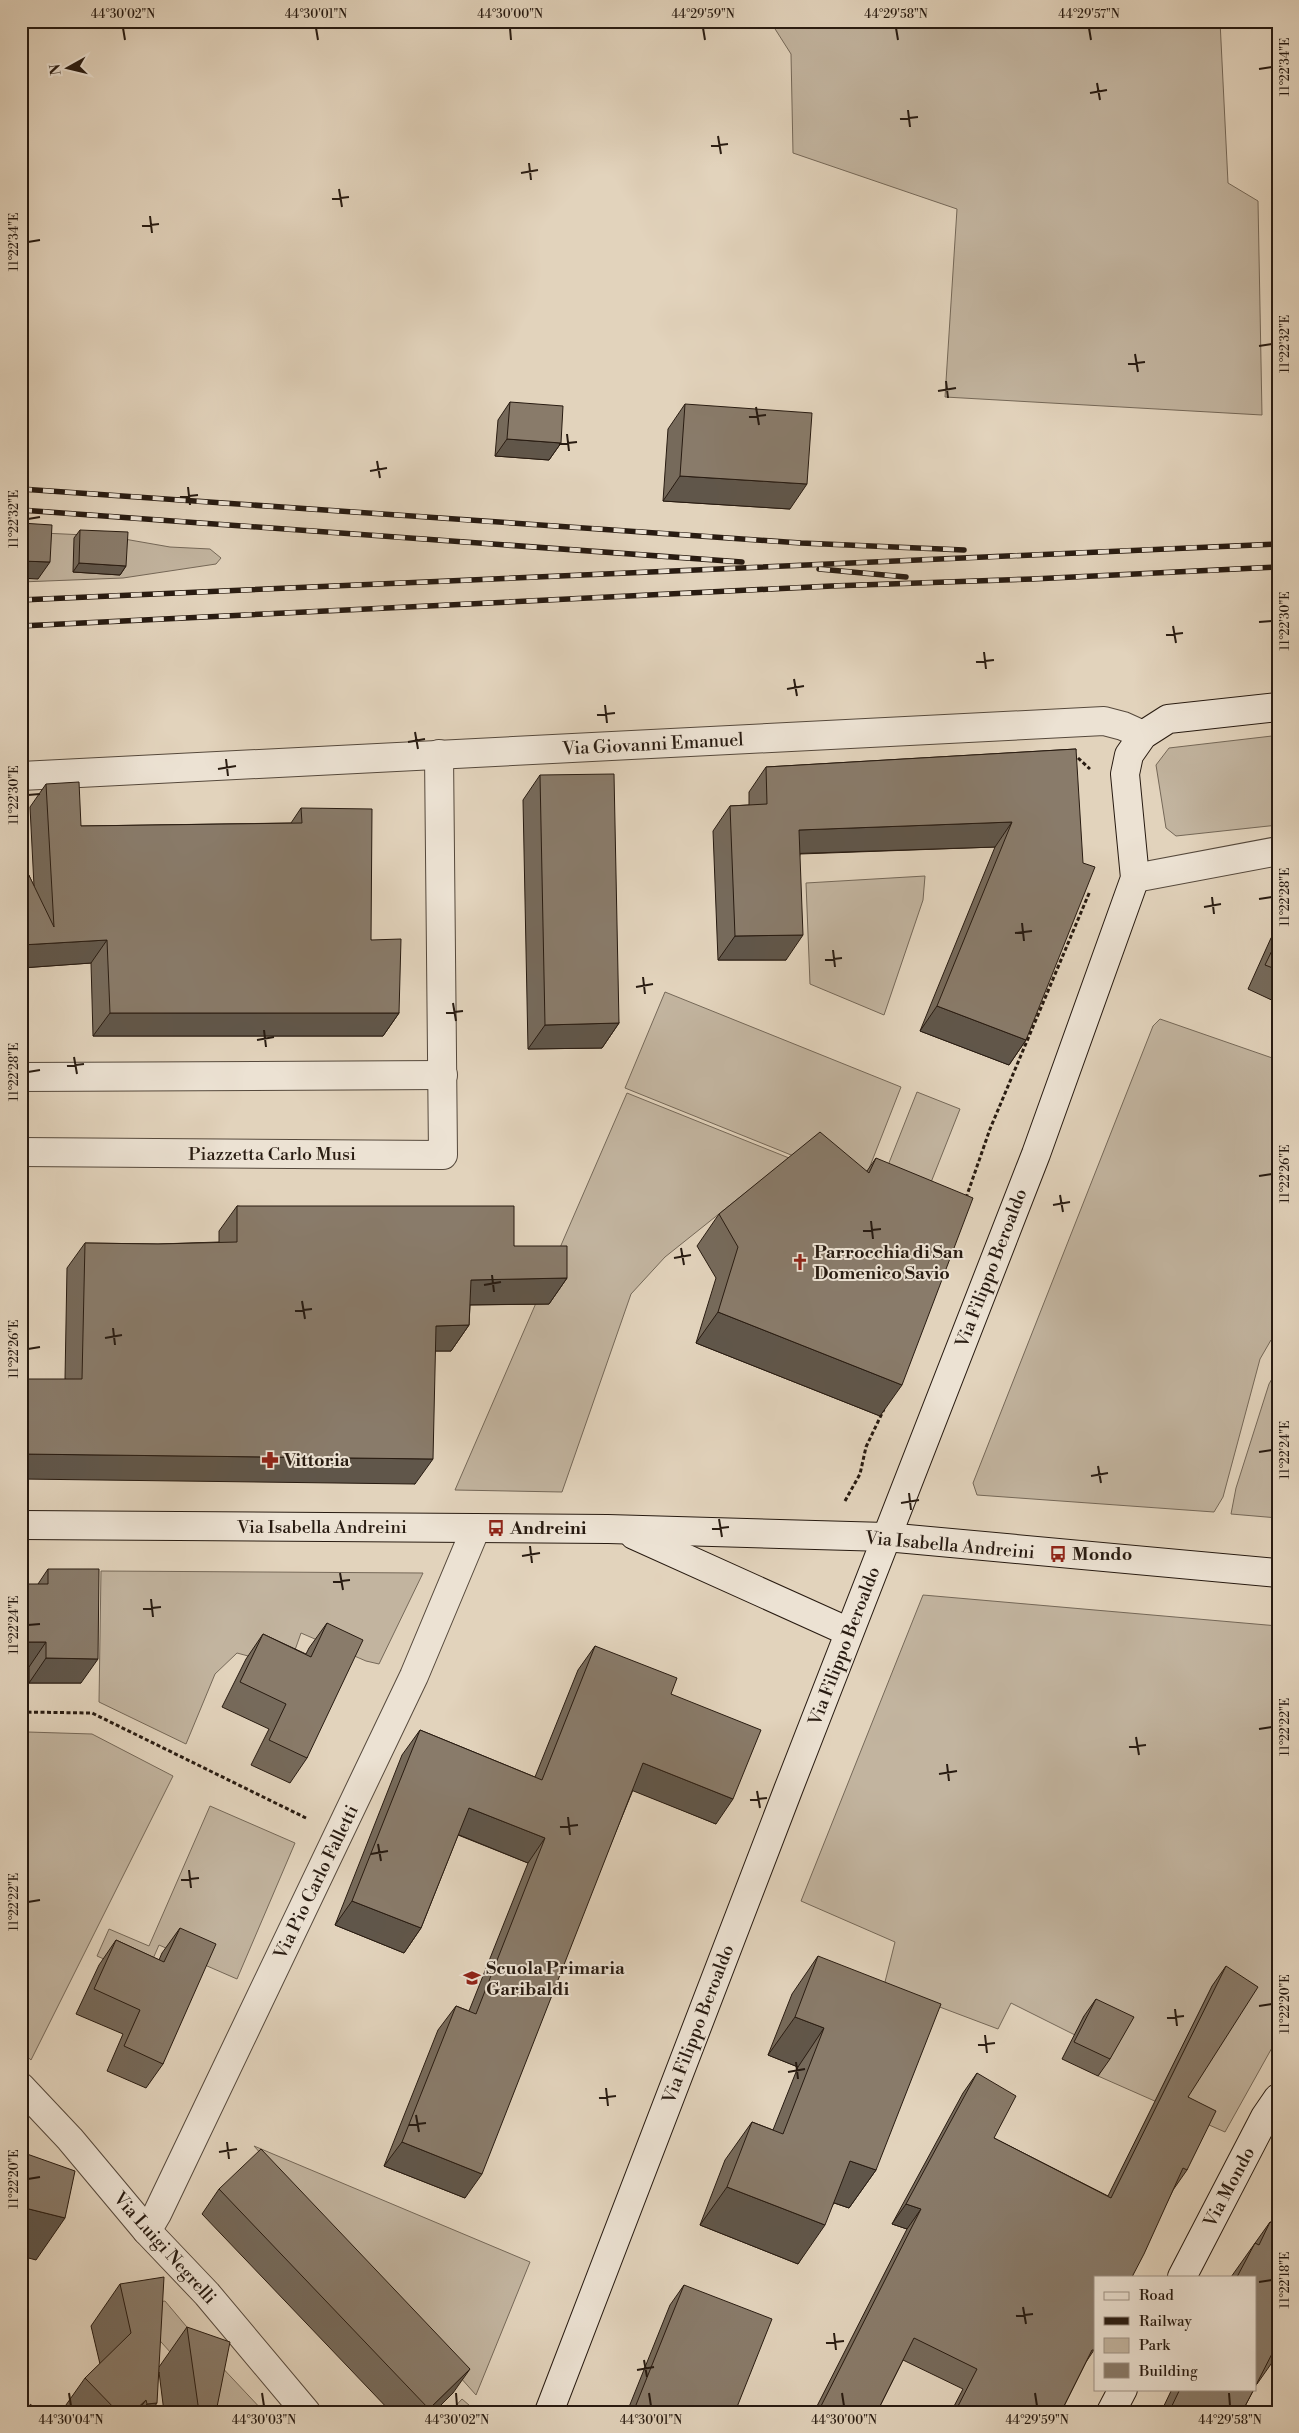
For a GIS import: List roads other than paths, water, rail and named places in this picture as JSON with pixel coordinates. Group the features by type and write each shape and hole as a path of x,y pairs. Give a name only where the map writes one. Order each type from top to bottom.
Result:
{"street":[{"path":"1143,735 1168,719 1278,708"},
{"name":"Via Giovanni Emanuel","path":"21,776 1104,721 1123,726 1143,735"},
{"name":"Via Filippo Beroaldo","path":"549,2412 849,1632 1036,1154 1135,878 1125,774 1129,755 1143,735"},
{"name":"Piazzetta Carlo Musi","path":"21,1152 443,1155 439,754"},
{"path":"1135,878 1278,851"},
{"path":"21,1077 442,1075"},
{"name":"Via Isabella Andreini","path":"21,1525 622,1530 886,1537 1278,1573"},
{"name":"Via Pio Carlo Falletti","path":"147,2231 157,2214 414,1676 476,1528"},
{"name":"Via Isabella Andreini","path":"622,1530 849,1632"},
{"name":"Via Luigi Negrelli","path":"21,2087 70,2139 147,2231 207,2294 306,2412"},
{"name":"Via Mondo","path":"1183,2276 1265,2117 1278,2098"},
{"path":"1111,2412 1122,2390"}],"railway":[{"path":"21,489 801,543 964,550"},
{"path":"21,510 742,562"},
{"path":"21,600 1278,544"},
{"path":"21,626 832,586 1033,579 1278,567"},
{"path":"819,569 906,577"}],"place":[{"name":"Parrocchia di San Domenico Savio","path":"800,1262"},
{"name":"Vittoria","path":"270,1460"},
{"name":"Andreini","path":"496,1528"},
{"name":"Mondo","path":"1058,1554"},
{"name":"Scuola Primaria Garibaldi","path":"472,1978"}]}
